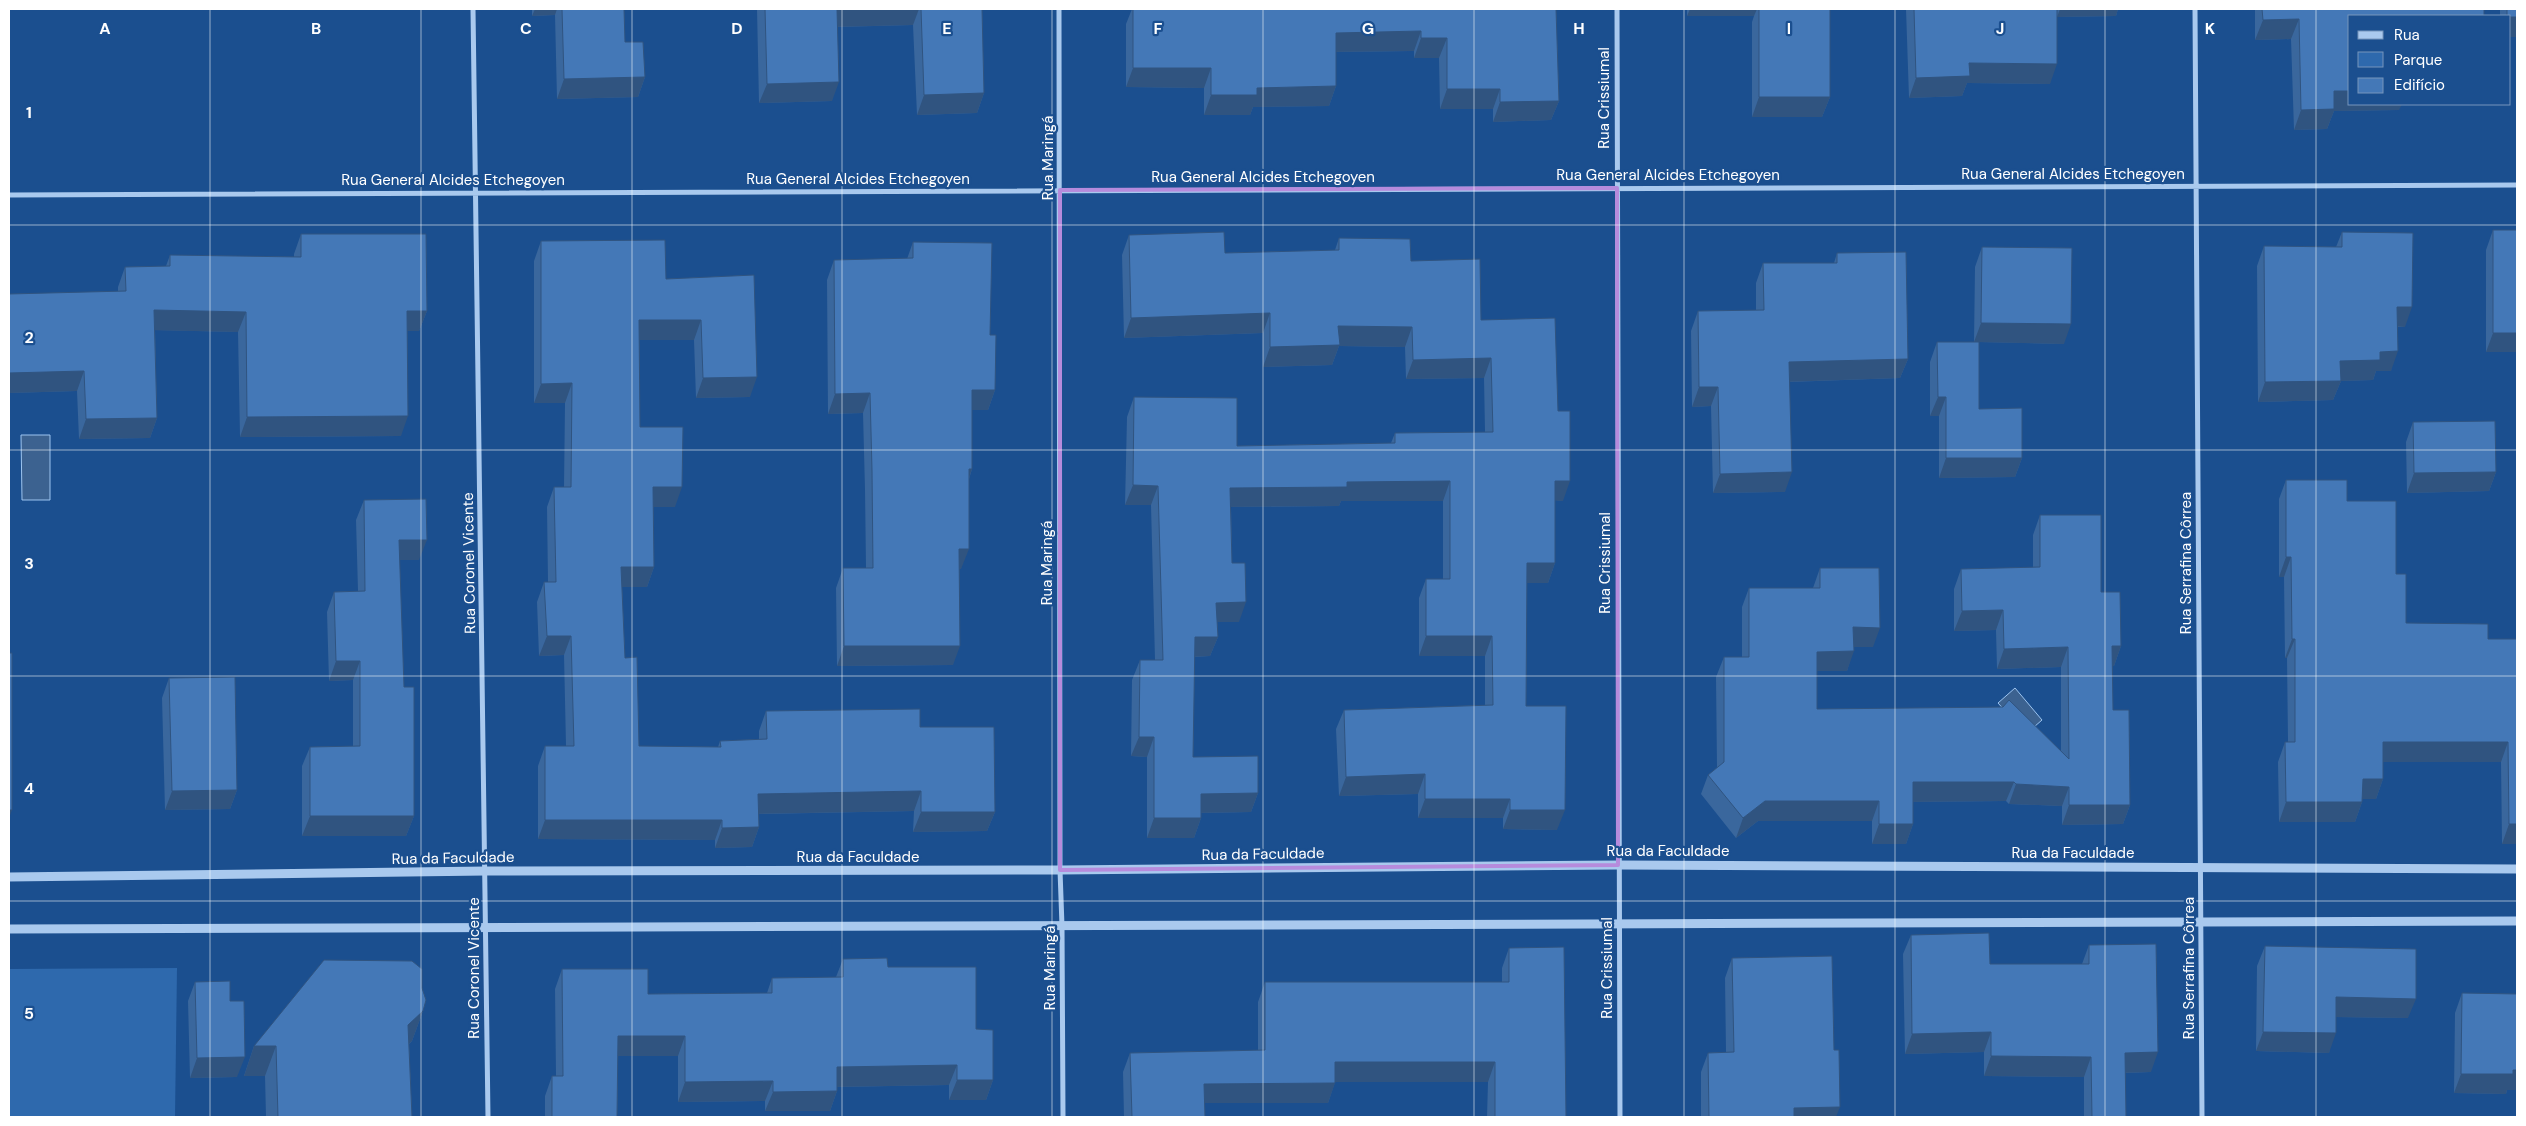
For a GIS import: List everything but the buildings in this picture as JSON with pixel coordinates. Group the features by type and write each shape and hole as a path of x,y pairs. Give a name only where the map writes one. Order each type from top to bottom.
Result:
{"street":[{"name":"Rua Coronel Vicente","path":"473,9 488,1117"},
{"name":"Rua Maringá","path":"1059,9 1060,870 1063,1117"},
{"name":"Rua Crissiumal","path":"1617,9 1620,1117"},
{"name":"Rua Serrafina Côrrea","path":"2195,9 2202,1117"},
{"name":"Rua General Alcides Etchegoyen","path":"9,195 2517,185"},
{"name":"Rua da Faculdade","path":"9,878 486,871 1060,870 1618,865 2517,869"},
{"path":"9,929 2517,921"}],"highlighted area":[{"path":"1617,188 1618,865 1060,870 1060,190"}],"green space":[{"path":"177,968 175,1117 9,1117 9,969"}],"shaded area":[{"path":"21,435 50,435 50,500 22,500"},
{"path":"2015,688 2042,720 2026,734 1998,703"}]}
